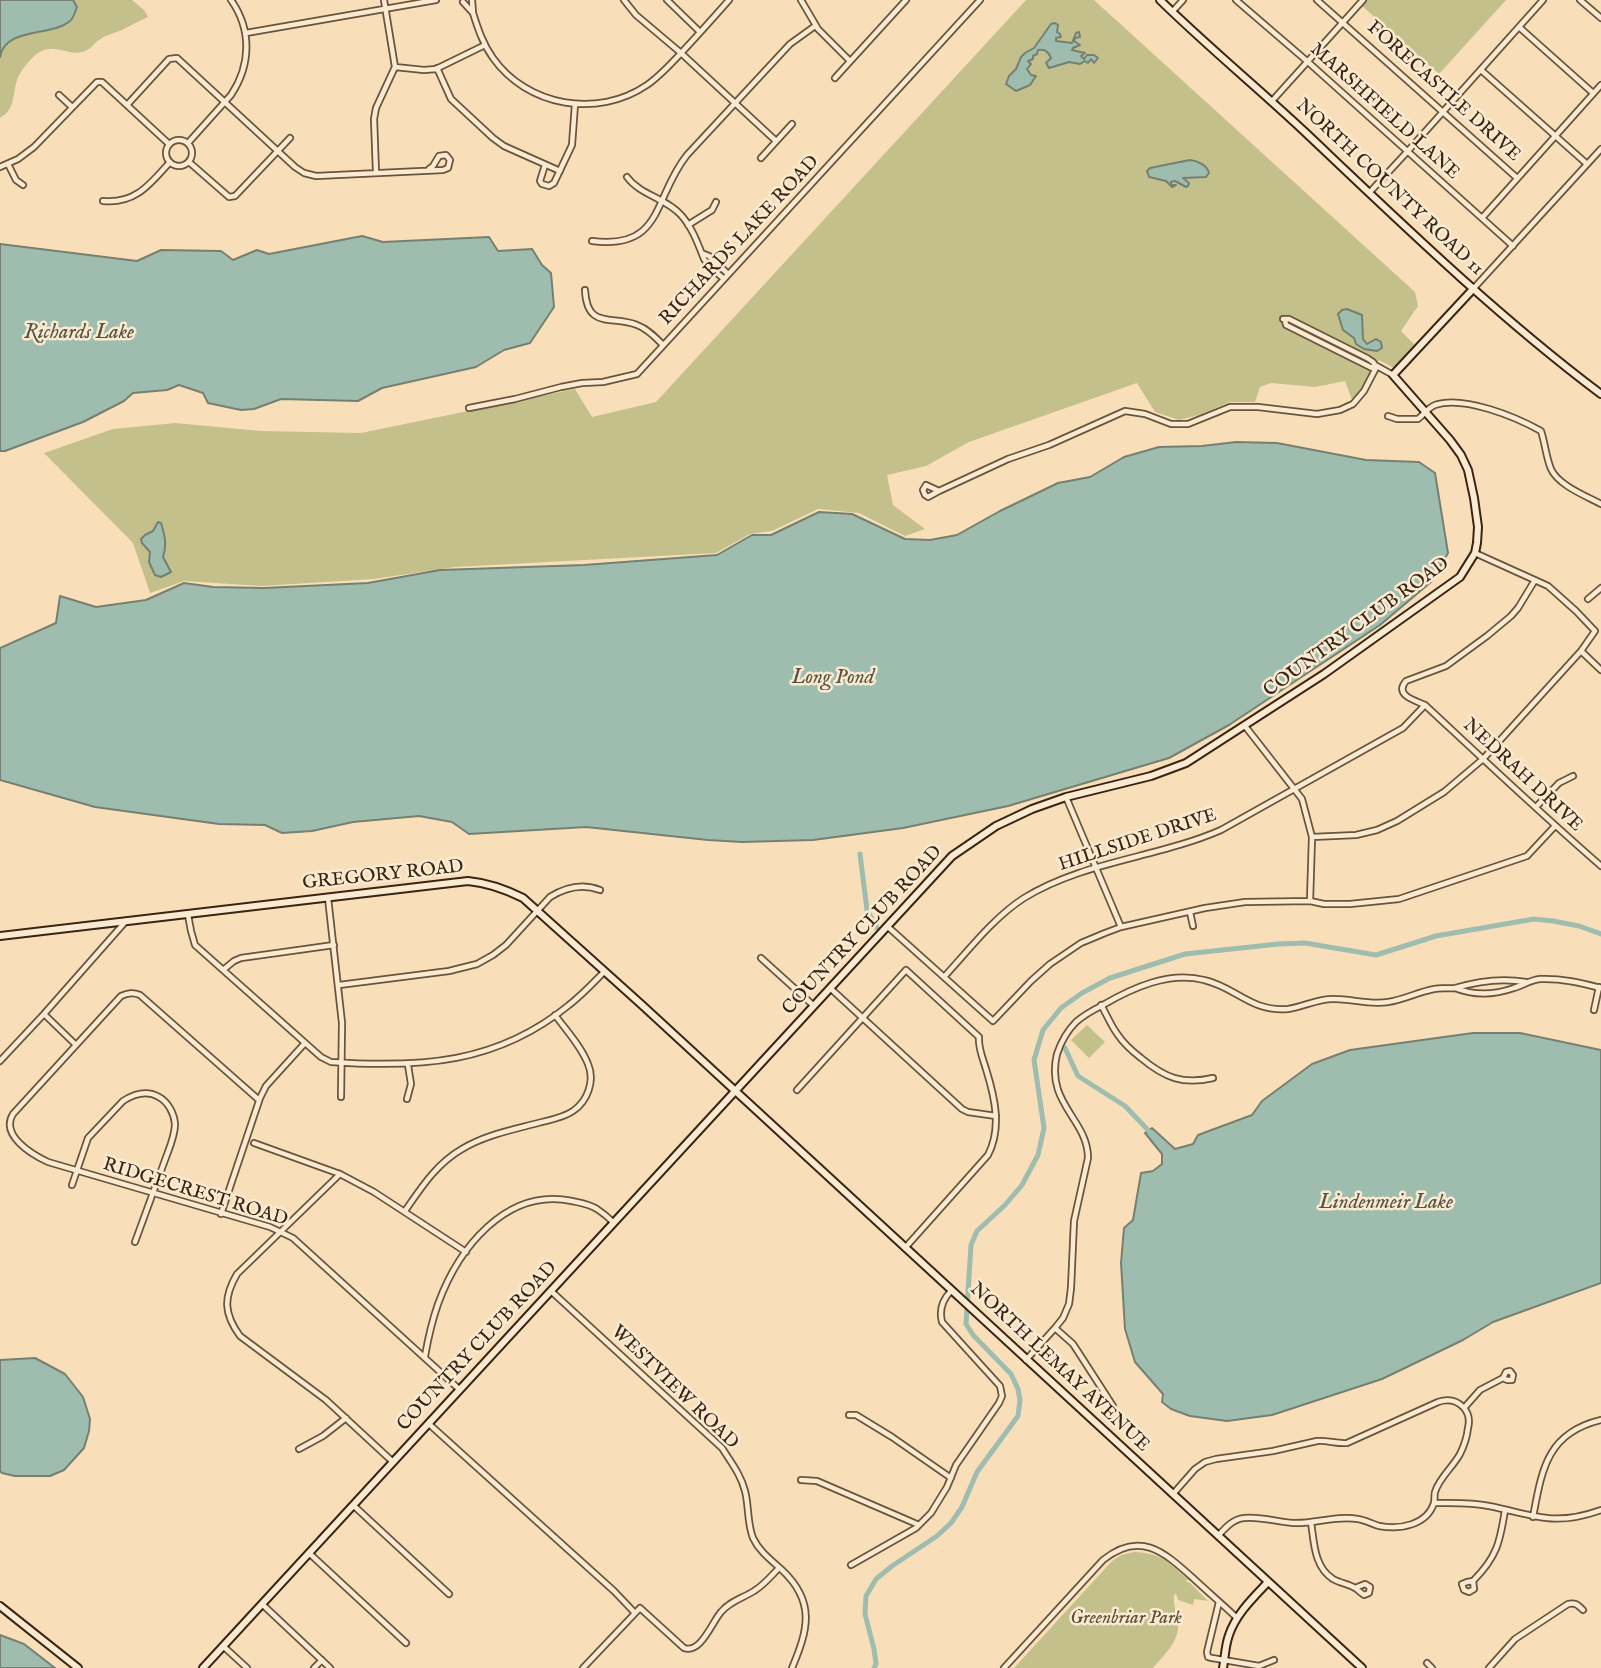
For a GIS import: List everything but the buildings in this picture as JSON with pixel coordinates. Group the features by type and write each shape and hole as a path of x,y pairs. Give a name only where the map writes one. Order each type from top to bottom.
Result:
{"street":[{"path":"188,143 225,102 244,69 246,33 232,0"},
{"path":"376,172 374,119 376,108 395,67 384,0"},
{"path":"246,33 436,0"},
{"path":"461,1 472,0 473,13 485,45 502,69 524,87 548,99 589,104 610,102 636,92 660,75 729,0"},
{"path":"624,0 636,15 776,141"},
{"path":"667,0 700,32"},
{"path":"801,0 816,26 850,61"},
{"path":"835,78 906,0"},
{"name":"RICHARDS LAKE ROAD","path":"469,408 561,387 603,382 637,374 980,0"},
{"name":"NORTH COUNTY ROAD 11","path":"1160,0 1474,288 1548,354 1601,394"},
{"path":"1172,12 1183,0"},
{"name":"MARSHFIELD LANE","path":"1236,0 1513,246"},
{"name":"FORECASTLE DRIVE","path":"1317,0 1517,178"},
{"path":"1272,101 1363,0"},
{"path":"1369,192 1543,0"},
{"path":"1580,0 1601,18"},
{"path":"461,1 473,13"},
{"path":"592,240 613,243 628,240 647,226 683,160 790,44 816,26"},
{"path":"1519,27 1593,93"},
{"path":"395,67 424,70 438,68 485,45"},
{"path":"127,105 172,58 177,58 304,173 316,176 443,170 448,168 450,160 446,155 439,156 429,169"},
{"path":"438,68 450,99 493,138 504,146 560,170"},
{"path":"1481,70 1587,164"},
{"path":"0,167 34,147 97,82 102,82 169,144"},
{"path":"1482,218 1601,85"},
{"path":"59,95 72,107"},
{"path":"545,165 540,181 546,186 552,185 572,145 575,104"},
{"path":"761,158 792,124"},
{"path":"188,162 229,197 235,196 290,138"},
{"path":"178,139 188,143 192,150 188,162 177,166 170,162 166,151 169,144 178,139"},
{"path":"1284,320 1289,319 1309,328 1367,358 1393,375 1601,149"},
{"path":"103,201 117,201 136,195 170,162"},
{"path":"8,164 16,180 23,185"},
{"path":"627,177 632,184 678,211 688,225 705,261 724,279"},
{"path":"688,225 712,210 716,202"},
{"path":"703,254 728,274"},
{"path":"585,290 587,305 596,316 608,321 636,324 663,345"},
{"path":"939,491 1008,458 1049,445 1125,411 1145,414 1171,424 1188,424 1230,407 1258,407 1317,414 1340,410 1353,404 1364,391 1376,366"},
{"name":"COUNTRY CLUB ROAD","path":"202,1668 941,867 968,844 1013,817 1066,797 1165,772 1196,757 1324,674 1450,586 1460,576 1475,553 1478,527 1468,470 1461,455 1393,375"},
{"path":"1388,416 1396,419 1418,419 1433,406 1449,403 1480,405 1532,426 1541,431 1550,468 1555,477 1601,504"},
{"path":"1312,837 1356,835 1388,826 1444,792 1483,759 1581,651 1595,631 1548,586 1475,553"},
{"name":"NEDRAH DRIVE","path":"1535,580 1511,616 1446,666 1404,683 1402,689 1404,695 1424,705 1555,827 1601,866"},
{"path":"1588,599 1601,588"},
{"path":"1581,651 1601,670"},
{"name":"HILLSIDE DRIVE","path":"944,977 997,920 1023,899 1044,887 1095,867 1208,836 1403,728 1424,705"},
{"path":"1245,726 1302,799 1312,837 1310,901"},
{"path":"1536,807 1559,783 1573,776"},
{"path":"1066,797 1121,927"},
{"path":"887,926 993,1021 1050,964 1081,943 1121,927 1245,902 1310,901 1324,904 1399,899 1527,856 1555,827"},
{"name":"GREGORY ROAD","path":"0,936 468,881 500,887 523,898 538,910 735,1092"},
{"path":"339,985 449,971 477,964 506,945 550,897 568,888 590,886 600,890"},
{"path":"328,898 342,1023 341,1097"},
{"path":"1190,912 1193,926"},
{"path":"188,915 195,945 321,1057 331,1062 408,1065 472,1055 540,1026 569,1005 604,972"},
{"path":"0,1061 126,921"},
{"path":"223,970 241,958 334,945"},
{"path":"761,958 814,1006"},
{"path":"796,1090 906,970 979,1037 996,1116 993,1145 988,1156 905,1248"},
{"path":"1026,1360 1055,1328 1066,1310 1070,1296 1074,1221 1088,1158 1086,1142 1061,1099 1057,1087 1056,1064 1061,1043 1080,1019 1130,990 1161,980 1184,977 1216,984 1247,1001 1275,1009 1288,1009 1323,999 1382,1003 1437,988 1455,988 1482,981 1526,982"},
{"path":"1455,988 1481,994 1511,989 1539,979 1562,980 1600,987 1594,1010"},
{"path":"830,988 961,1109 996,1116"},
{"path":"44,1014 76,1045 121,996 131,993 140,995 260,1100"},
{"path":"1101,1005 1124,1043 1160,1073 1187,1081 1213,1078"},
{"path":"404,1212 429,1177 443,1162 462,1149 484,1138 557,1118 574,1111 583,1101 591,1080 588,1063 555,1014"},
{"path":"221,1214 266,1086 305,1043"},
{"name":"RIDGECREST ROAD","path":"76,1045 13,1114 8,1125 13,1137 48,1162 280,1231 293,1238 460,1390"},
{"path":"407,1099 411,1084 408,1065"},
{"name":"NORTH LEMAY AVENUE","path":"735,1092 1362,1668"},
{"path":"72,1185 88,1138 123,1101 142,1093 165,1102 172,1112 175,1128 135,1242"},
{"path":"254,1143 324,1166 340,1174 374,1192 466,1252"},
{"path":"340,1174 237,1273 230,1286 228,1315 240,1336 326,1400 393,1462"},
{"path":"425,1357 438,1303 451,1275 466,1252 496,1218 531,1201 562,1199 597,1209 614,1223"},
{"path":"851,1565 919,1525 931,1513 956,1465 1002,1396 1000,1386 942,1322 941,1305 951,1290"},
{"name":"WESTVIEW ROAD","path":"551,1292 722,1448 735,1468 745,1492 754,1541 793,1581 805,1609 805,1636 792,1668"},
{"path":"1055,1328 1073,1344 1113,1406"},
{"path":"1464,1408 1480,1390 1503,1378"},
{"path":"1172,1494 1195,1469 1216,1459 1273,1451 1317,1441 1347,1443 1444,1400 1459,1403 1468,1414 1470,1422 1460,1455 1439,1484 1429,1513 1418,1522 1392,1527 1359,1519 1341,1518 1296,1523 1244,1518 1231,1523 1218,1536"},
{"path":"849,1415 856,1415 892,1437 951,1478"},
{"path":"299,1449 323,1436 346,1418"},
{"path":"1533,1517 1544,1466 1551,1452 1563,1438 1576,1429 1601,1420"},
{"path":"429,1423 634,1612"},
{"path":"801,1480 817,1481 919,1525"},
{"path":"1434,1503 1488,1505 1533,1517 1561,1519 1601,1510"},
{"path":"353,1505 449,1594"},
{"path":"1473,1581 1493,1557 1501,1539 1505,1510"},
{"path":"1311,1522 1316,1556 1321,1568 1338,1582 1355,1588"},
{"path":"1004,1668 1103,1560 1121,1549 1137,1546 1153,1548 1166,1554 1237,1618"},
{"path":"309,1553 406,1643"},
{"path":"583,1668 634,1612 642,1610 684,1648 695,1648 723,1609 753,1592 779,1568"},
{"path":"1224,1664 1228,1639 1237,1618 1268,1582"},
{"path":"1219,1601 1207,1652 1209,1658 1224,1664 1259,1666 1274,1660"},
{"path":"262,1604 330,1668"},
{"path":"1489,1668 1515,1639 1568,1604 1577,1604 1583,1610"},
{"path":"0,1606 78,1668"},
{"path":"223,1646 247,1668"},
{"path":"314,1668 321,1660"},
{"path":"1427,1664 1432,1668"}],"green space":[{"path":"0,0 132,0 148,17 102,38 85,51 77,53 51,49 37,54 21,72 11,106 0,118"},
{"path":"1026,0 1094,0 1415,292 1418,306 1401,331 1415,345 1394,368 1379,360 1352,400 1345,381 1315,387 1271,383 1260,387 1255,402 1230,402 1179,420 1155,412 1137,383 969,442 926,466 887,475 893,505 925,529 905,536 859,513 818,509 772,531 750,534 716,553 455,567 374,579 261,586 184,581 150,593 133,543 44,453 113,429 175,423 261,431 361,433 575,389 592,417 656,402"},
{"path":"1367,0 1506,0 1439,74 1362,6"},
{"path":"1087,1025 1105,1042 1089,1058 1071,1040"},
{"name":"Greenbriar Park","path":"1134,1552 1151,1554 1164,1560 1188,1579 1186,1582 1208,1601 1194,1599 1193,1605 1178,1600 1176,1594 1174,1595 1178,1631 1170,1648 1153,1668 1014,1668 1112,1561 1121,1555"}],"water":[{"path":"0,0 73,0 77,7 70,21 62,26 10,41 0,57"},
{"path":"1055,23 1061,37 1056,38 1056,41 1072,43 1079,32 1080,37 1074,41 1080,45 1072,50 1085,53 1081,56 1084,59 1087,55 1098,58 1094,63 1091,59 1088,63 1069,62 1049,68 1046,63 1051,58 1049,54 1038,50 1033,59 1028,61 1031,64 1027,69 1031,75 1036,76 1030,85 1016,91 1006,84 1009,76 1016,69 1021,57 1034,48 1051,24"},
{"path":"1190,160 1202,164 1209,173 1206,177 1183,178 1189,183 1186,187 1175,181 1171,182 1171,185 1176,185 1172,187 1166,181 1149,177 1147,171 1150,168"},
{"name":"Richards Lake","path":"362,236 383,242 489,237 498,251 532,249 551,273 554,307 530,343 504,350 476,367 382,388 358,401 281,399 254,409 241,410 208,403 203,393 179,385 167,390 133,393 124,401 83,422 0,451 0,244 137,261 161,250 221,251 233,260 257,250 269,254"},
{"path":"1347,309 1362,315 1363,339 1367,344 1376,339 1381,342 1382,348 1377,351 1364,349 1343,330 1338,314"},
{"name":"Long Pond","path":"1236,442 1277,443 1366,460 1419,462 1435,473 1448,553 1431,582 1380,625 1229,725 1169,758 1008,806 903,828 813,840 742,842 586,827 469,834 452,822 419,816 353,822 312,831 282,833 265,825 219,824 95,807 0,780 0,648 56,623 60,596 96,607 146,600 184,583 213,587 264,588 368,583 440,570 584,565 717,555 752,535 771,535 819,512 852,514 905,539 930,540 957,535 1058,483 1090,477 1124,457 1159,447"},
{"path":"158,522 161,523 164,536 163,557 171,572 161,577 155,575 149,562 150,552 141,539 153,531"},
{"name":"Lindenmeir Lake","path":"1473,1033 1520,1033 1601,1050 1601,1283 1493,1322 1463,1340 1382,1379 1272,1415 1227,1421 1190,1416 1171,1409 1162,1402 1163,1394 1135,1362 1125,1329 1121,1263 1124,1228 1133,1220 1141,1173 1153,1171 1162,1164 1162,1154 1145,1133 1152,1128 1175,1149 1193,1144 1198,1135 1252,1115 1262,1101 1312,1064 1350,1050"},
{"path":"35,1358 65,1374 83,1397 90,1419 89,1431 84,1448 64,1470 50,1476 15,1476 0,1471 0,1360"},
{"path":"0,1635 24,1644 55,1668 0,1668"}],"waterway":[{"path":"860,854 867,910 877,928"},
{"path":"874,1668 874,1649 865,1614 866,1596 876,1579 951,1523 962,1507 977,1472 1018,1416 1020,1400 1011,1374 973,1335 966,1324 971,1245 977,1231 1022,1185 1038,1155 1044,1128 1034,1060 1043,1030 1061,1008 1110,978 1185,954 1305,943 1376,955 1436,936 1534,919 1579,926 1601,934"},
{"path":"1065,1048 1078,1076 1125,1106 1148,1130"}]}
